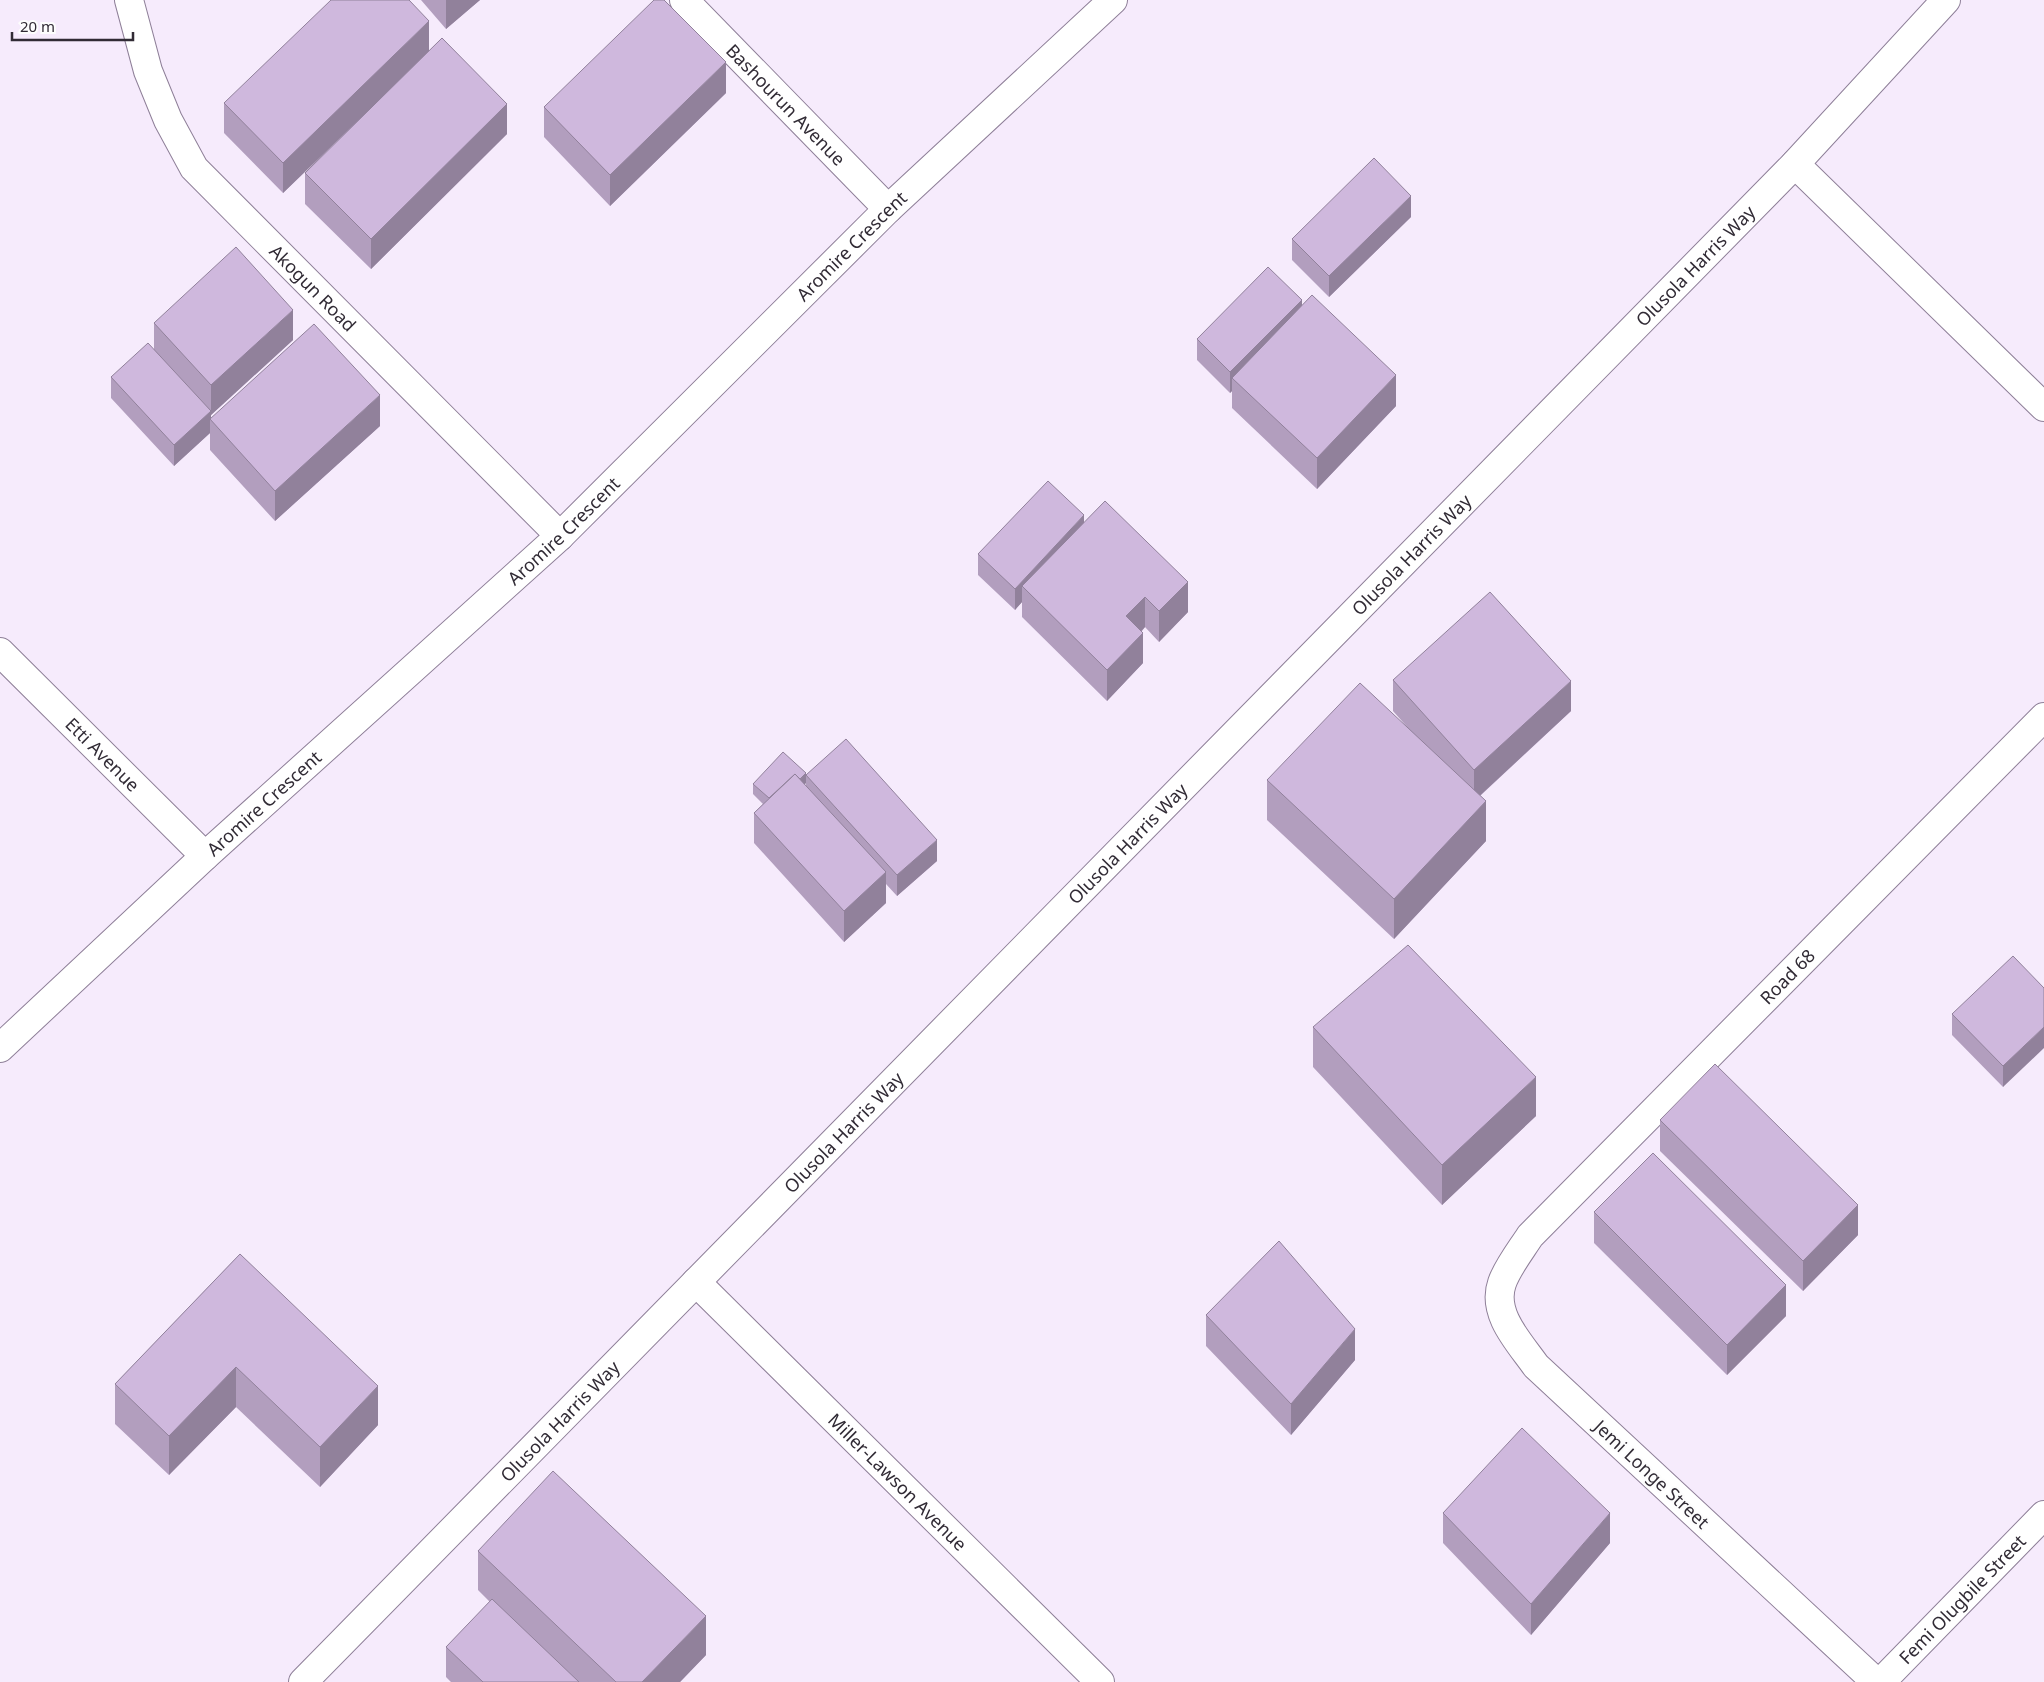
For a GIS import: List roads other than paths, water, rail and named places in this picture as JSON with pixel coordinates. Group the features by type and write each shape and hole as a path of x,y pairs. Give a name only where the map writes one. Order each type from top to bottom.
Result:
{"street":[{"name":"Akogun Road","path":"129,0 148,71 168,120 194,168 560,536"},
{"name":"Bashourun Avenue","path":"684,0 888,209"},
{"name":"Aromire Crescent","path":"0,1048 205,856 560,536 888,209 1113,0"},
{"name":"Olusola Harris Way","path":"303,1682 1795,164 1946,0"},
{"path":"1795,164 2044,407"},
{"name":"Etti Avenue","path":"0,652 205,856"},
{"name":"Road 68","path":"1530,1236 2044,717"},
{"name":"Jemi Longe Street","path":"1530,1236 1502,1284 1500,1306 1509,1327 1536,1366 1876,1682"},
{"name":"Miller-Lawson Avenue","path":"696,1282 1100,1682"},
{"name":"Femi Olugbile Street","path":"1881,1682 2044,1515"}]}
